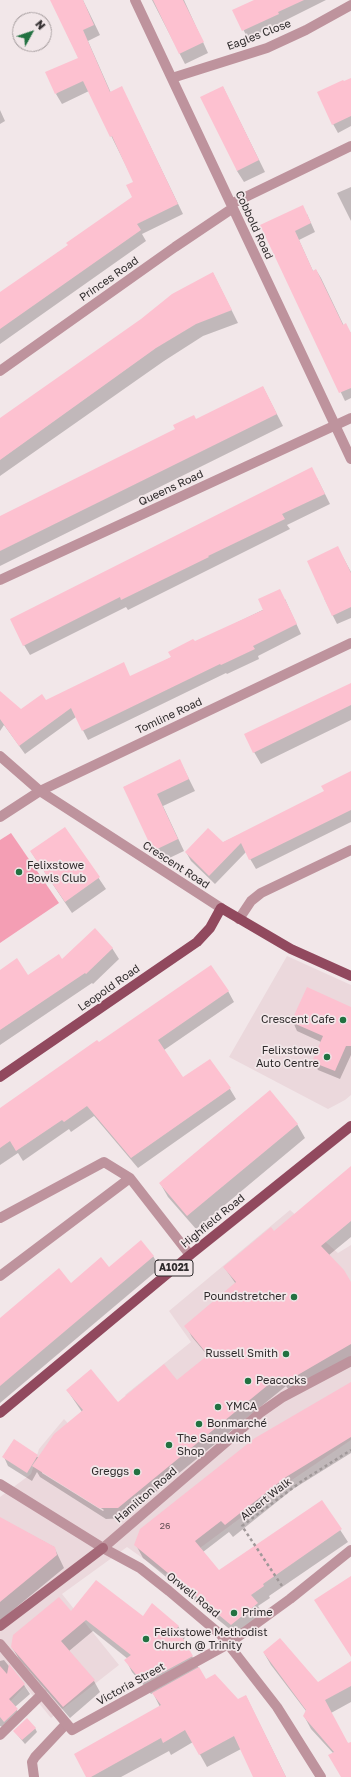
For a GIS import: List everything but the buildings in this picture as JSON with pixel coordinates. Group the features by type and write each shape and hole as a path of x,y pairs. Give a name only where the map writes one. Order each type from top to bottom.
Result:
{"main road":[{"name":"Crescent Road","path":"221,908 291,949 351,976"},
{"name":"Leopold Road","path":"0,1077 197,942 210,928 221,908"},
{"name":"Highfield Road","path":"0,1413 190,1255 351,1126"},
{"name":"Hamilton Road","path":"0,1626 103,1548"}],"street":[{"name":"Cobbold Road","path":"135,0 351,459"},
{"name":"Eagles Close","path":"172,78 267,48 306,30 351,5"},
{"name":"Princes Road","path":"0,371 232,206 351,146"},
{"name":"Queens Road","path":"0,580 351,418"},
{"name":"Tomline Road","path":"0,817 40,791 351,643"},
{"name":"Crescent Road","path":"0,756 40,791 221,908"},
{"path":"239,919 251,900 351,850"},
{"path":"0,1218 104,1162 130,1178 190,1255"},
{"path":"0,1276 130,1178"},
{"name":"Hamilton Road","path":"103,1548 260,1413 283,1397 351,1361"},
{"name":"Orwell Road","path":"0,1484 103,1548 140,1568 212,1626 228,1644 277,1707 321,1777"},
{"name":"Victoria Street","path":"66,1724 72,1730 228,1644 290,1599 351,1550"},
{"path":"0,1644 66,1724 35,1757 32,1762 34,1777"},
{"path":"0,1735 42,1694"}],"path":[{"name":"Albert Walk","path":"290,1599 242,1526 302,1481 351,1450"}],"shaded area":[{"name":"Felixstowe Bowls Club","path":"11,833 59,903 0,943 0,840"},
{"path":"287,956 351,985 351,1095 328,1109 229,1057"},
{"path":"290,1210 338,1253 351,1245 351,1440 289,1482 165,1574 127,1547 62,1594 119,1665 51,1718 25,1686 0,1712 0,1497 31,1474 39,1449 64,1419 94,1452 141,1414 125,1395 191,1342 169,1311"}],"place":[{"name":"Felixstowe Bowls Club","path":"19,872"},
{"name":"Crescent Cafe","path":"343,1020"},
{"name":"Felixstowe Auto Centre","path":"327,1057"},
{"name":"Poundstretcher","path":"294,1297"},
{"name":"Russell Smith","path":"286,1354"},
{"name":"Peacocks","path":"248,1381"},
{"name":"YMCA","path":"218,1407"},
{"name":"Bonmarché","path":"199,1424"},
{"name":"The Sandwich Shop","path":"169,1445"},
{"name":"Greggs","path":"137,1472"},
{"name":"Prime","path":"234,1613"},
{"name":"Felixstowe Methodist Church @ Trinity","path":"146,1639"}]}
